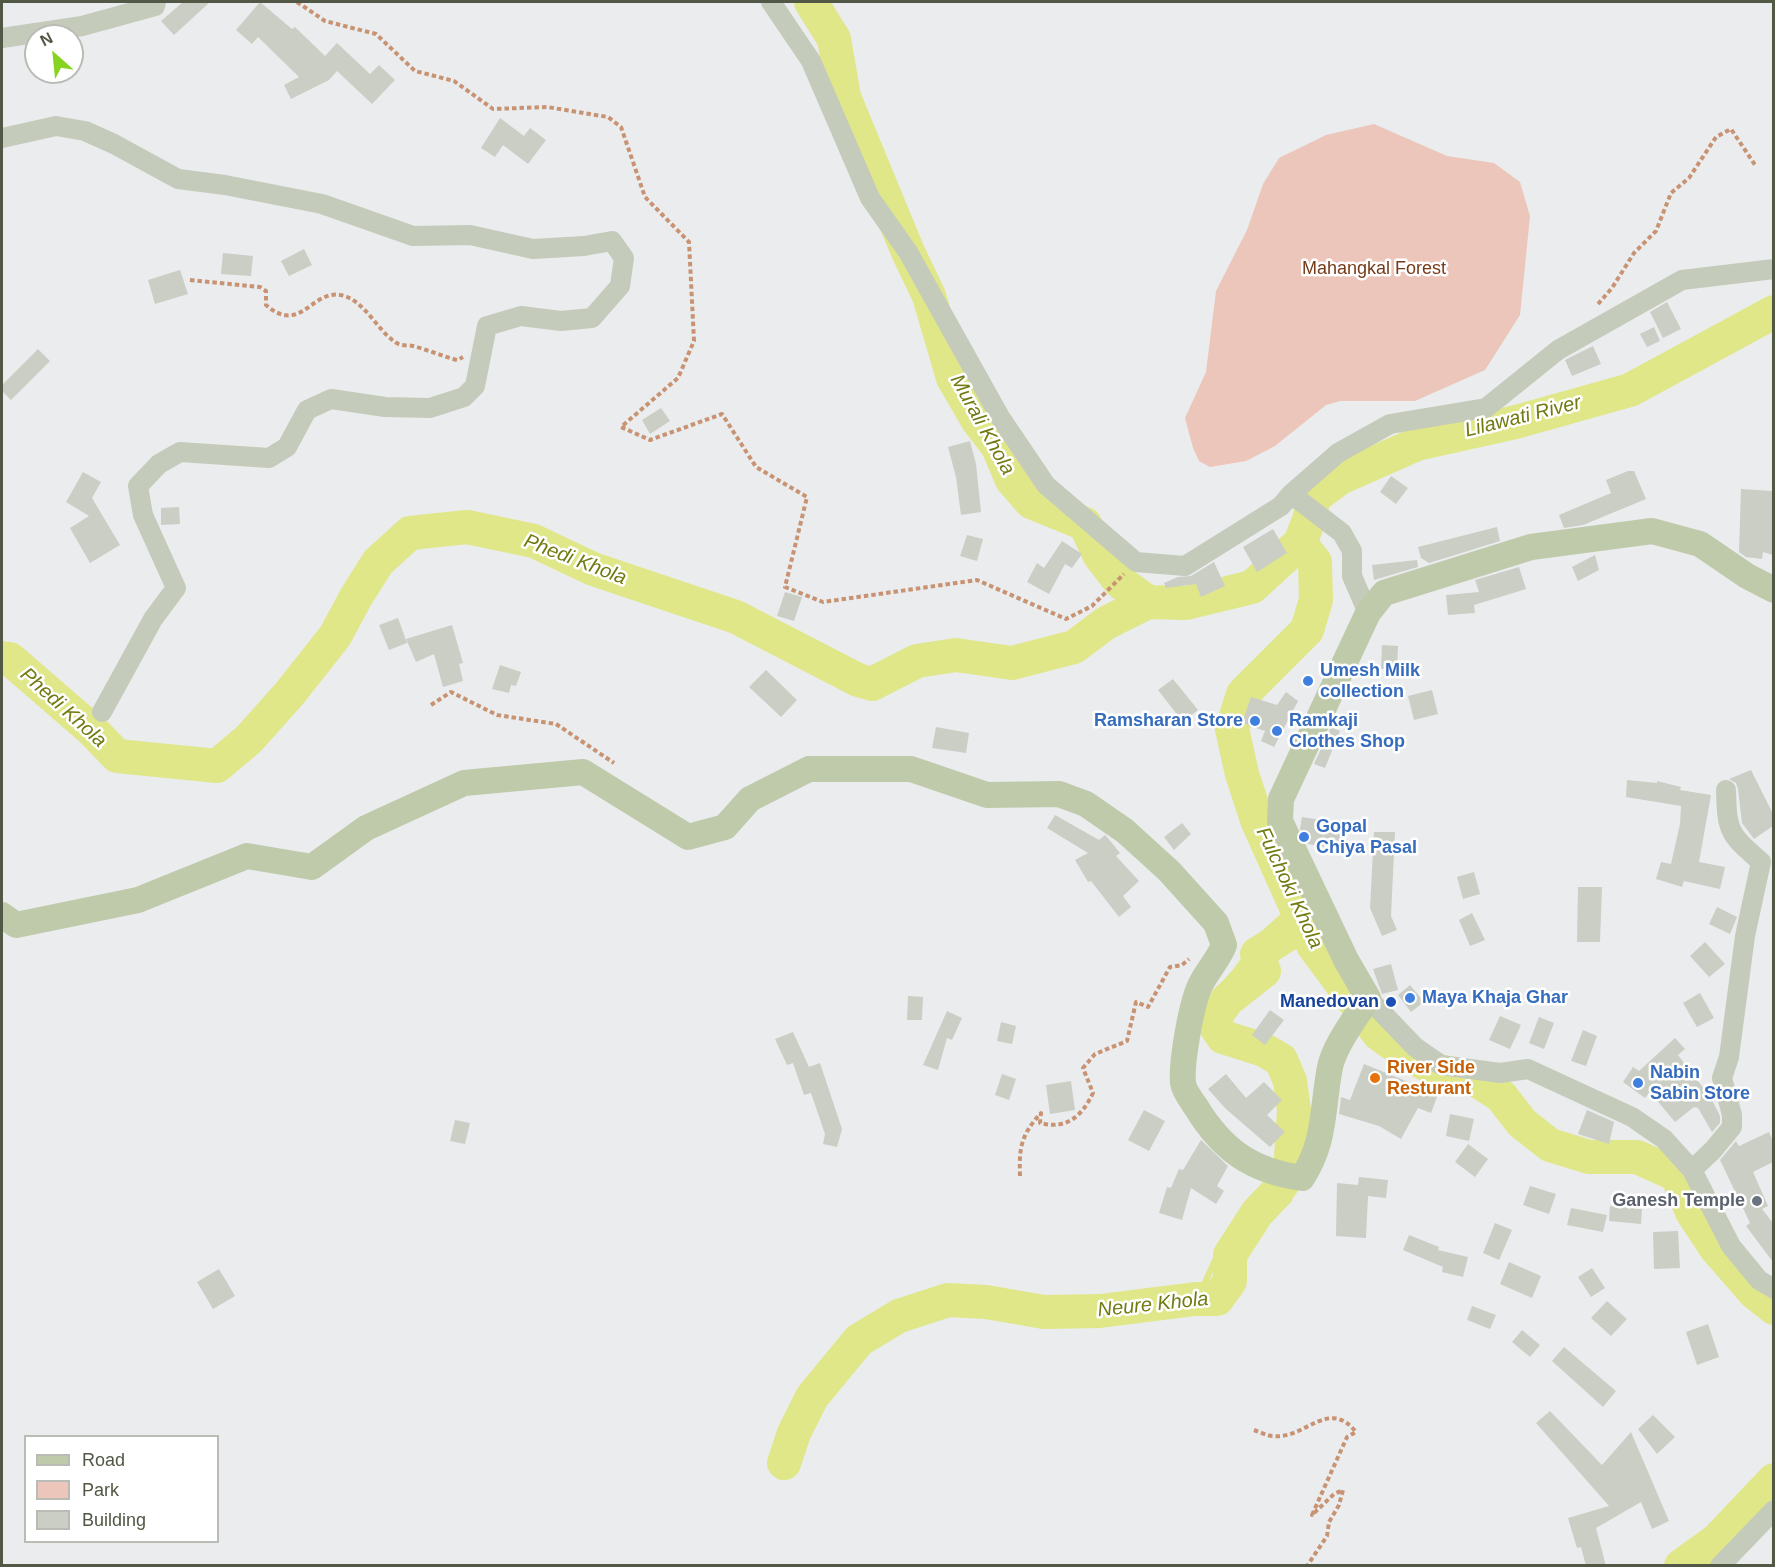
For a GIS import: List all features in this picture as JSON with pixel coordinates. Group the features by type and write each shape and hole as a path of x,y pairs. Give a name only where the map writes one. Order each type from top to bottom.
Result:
{"main road":[{"path":"2,915 16,926 138,900 248,856 312,867 366,828 464,783 583,772 688,837 725,827 750,799 809,769 911,769 987,795 1059,794 1086,804 1125,831 1170,871 1216,923 1224,945 1219,959 1199,987 1190,1021 1183,1085 1211,1131 1246,1161 1275,1174 1302,1178 1316,1156 1326,1108 1331,1065 1368,998 1346,960 1280,821 1281,799 1368,613 1384,593 1531,548 1652,531 1700,544 1747,576 1773,590"}],"street":[{"path":"2,38 82,26 155,6 156,2"},
{"path":"771,2 811,61 870,198 908,252 1000,417 1046,485 1136,562 1185,566 1281,506 1298,499 1338,453 1390,424 1486,408 1558,350 1682,280 1773,269"},
{"path":"2,138 56,126"},
{"path":"2,129 56,126 85,131 178,179 225,185 322,204 413,236 436,238 470,235 533,249 584,246 612,241 624,258 620,286 592,318 561,321 521,316 487,326 475,386 464,397 430,408 385,407 331,399 307,410 287,447 269,458 180,452 159,464 138,486 143,515 176,588 153,619 102,712"},
{"path":"1298,499 1341,533 1352,551 1352,576 1368,613"},
{"path":"1692,1170 1732,1127 1732,1115 1722,1078 1729,1057 1744,936 1761,862 1737,841 1727,824 1726,790"},
{"path":"1368,998 1415,1047 1441,1065 1500,1073 1528,1069 1632,1117 1664,1139 1692,1170 1731,1246 1759,1280 1773,1289"},
{"path":"1720,1566 1773,1510"}],"path":[{"path":"297,2 325,21 376,34 414,71 454,81 493,109 547,106 608,117 621,127 645,197 689,242 693,341 678,378 621,427 650,440 722,414 756,467 807,497 785,587 823,602 977,580 1066,619 1092,606 1110,590"},
{"path":"1596,306 1612,288 1634,253 1656,231 1671,193 1689,178 1716,137 1731,129 1755,165"},
{"path":"190,280 260,287 266,291 266,305 274,312 283,314 301,314 322,298 337,294 348,296 381,331 398,344 457,360 467,355 480,360"},
{"path":"431,705 451,692 497,715 556,724 623,770"},
{"path":"1020,1176 1019,1151 1027,1128 1041,1113 1040,1123 1065,1125 1083,1113 1093,1093 1083,1068 1095,1054 1127,1041 1136,1002 1149,1007 1170,967 1182,965 1189,959 1219,959"},
{"path":"1254,1430 1273,1437 1294,1433 1329,1417 1343,1420 1356,1432 1347,1437 1312,1515 1334,1494 1343,1490 1339,1505 1329,1522 1327,1536 1307,1566"}],"green space":[{"name":"Mahangkal Forest","path":"1374,124 1447,156 1494,163 1520,182 1530,216 1520,315 1485,370 1415,401 1340,401 1326,405 1275,446 1246,461 1210,467 1199,461 1185,418 1206,372 1216,291 1247,230 1263,184 1279,158 1326,135"}],"building":[{"path":"183,2 210,2 174,35 161,21"},
{"path":"260,2 292,29 295,27 325,56 337,43 370,74 379,65 395,80 372,104 337,71 329,80 291,99 284,85 299,77 258,37 252,44 236,30"},
{"path":"500,118 524,136 530,128 546,140 528,164 503,145 495,157 481,148"},
{"path":"304,249 312,265 289,276 281,261"},
{"path":"223,253 253,256 251,276 221,274"},
{"path":"180,270 188,294 155,304 148,280"},
{"path":"1667,302 1681,329 1663,338 1650,312"},
{"path":"1654,327 1660,341 1647,347 1640,334"},
{"path":"1593,346 1601,364 1572,376 1565,360"},
{"path":"38,349 50,361 11,400 2,391 2,385"},
{"path":"661,408 670,421 650,434 642,420"},
{"path":"970,441 976,464 981,512 961,515 956,477 948,447"},
{"path":"1628,471 1634,471 1646,499 1583,525 1564,528 1559,515 1611,493 1606,480"},
{"path":"83,472 101,482 92,498 120,545 90,563 70,528 89,516 66,502"},
{"path":"1391,476 1408,488 1396,504 1380,492"},
{"path":"1741,489 1773,491 1773,555 1763,552 1762,559 1746,557 1739,552"},
{"path":"179,507 180,524 161,525 161,508"},
{"path":"1497,527 1500,541 1429,563 1421,558 1418,547"},
{"path":"1273,529 1287,553 1257,572 1243,547"},
{"path":"967,535 983,539 977,561 960,556"},
{"path":"1062,541 1082,554 1072,568 1065,564 1049,594 1027,582 1037,563 1044,568"},
{"path":"1595,555 1599,570 1578,581 1572,567"},
{"path":"1417,560 1418,567 1374,580 1372,565"},
{"path":"1214,562 1225,586 1201,597 1196,584 1166,588 1164,583 1178,577 1191,576"},
{"path":"1519,567 1526,589 1474,605 1475,613 1448,615 1446,595 1479,592 1475,580"},
{"path":"785,592 802,597 794,621 777,616"},
{"path":"398,618 407,643 389,650 379,625"},
{"path":"452,625 463,663 459,664 463,681 443,687 434,654 416,662 406,639"},
{"path":"1382,645 1398,646 1397,669 1381,669"},
{"path":"500,665 521,672 516,686 511,685 509,693 492,689"},
{"path":"766,670 797,700 781,717 749,687"},
{"path":"1173,679 1198,710 1183,722 1158,690"},
{"path":"1432,690 1438,714 1414,720 1408,696"},
{"path":"1286,692 1298,701 1274,747 1261,741 1265,731 1242,723 1251,697 1277,705"},
{"path":"936,727 969,733 966,753 932,748"},
{"path":"1331,727 1340,731 1325,768 1314,764"},
{"path":"1751,770 1773,814 1773,826 1754,839 1742,823 1736,783 1729,779"},
{"path":"1627,780 1657,783 1657,781 1681,787 1680,790 1711,795 1699,862 1725,867 1720,889 1684,881 1682,887 1656,879 1661,862 1671,864 1680,824 1681,806 1626,797"},
{"path":"1055,815 1099,840 1105,835 1120,853 1116,856 1139,881 1123,896 1131,907 1119,917 1091,881 1088,882 1075,860 1088,853 1047,828"},
{"path":"1302,817 1321,820 1321,822 1343,828 1337,849 1308,844 1300,829"},
{"path":"1182,823 1191,834 1174,850 1164,837"},
{"path":"1374,832 1395,832 1391,916 1397,930 1382,936 1370,908"},
{"path":"1474,872 1480,894 1463,899 1457,877"},
{"path":"1578,887 1602,887 1600,942 1577,942"},
{"path":"1717,907 1737,917 1730,934 1709,924"},
{"path":"1472,913 1485,940 1470,946 1459,920"},
{"path":"1705,942 1725,964 1709,977 1690,956"},
{"path":"1391,964 1398,990 1382,994 1373,969"},
{"path":"1410,985 1424,1002 1411,1012 1398,995"},
{"path":"1700,993 1714,1018 1697,1027 1683,1003"},
{"path":"908,996 923,997 922,1020 907,1020"},
{"path":"1270,1010 1284,1020 1265,1045 1252,1035"},
{"path":"947,1011 962,1018 952,1040 947,1038 938,1070 923,1065"},
{"path":"1500,1016 1521,1025 1510,1049 1489,1040"},
{"path":"1539,1017 1554,1023 1544,1049 1529,1043"},
{"path":"1001,1022 1016,1026 1012,1044 997,1041"},
{"path":"1583,1030 1597,1036 1586,1066 1571,1061"},
{"path":"793,1032 809,1067 820,1063 842,1129 837,1147 823,1144 825,1134 811,1093 804,1095 793,1063 787,1065 775,1039"},
{"path":"1675,1038 1685,1049 1678,1055 1711,1098 1720,1116 1720,1123 1712,1132 1698,1108 1694,1107 1675,1122 1650,1092 1645,1098 1623,1082 1633,1067 1639,1071"},
{"path":"1364,1064 1438,1094 1431,1113 1418,1108 1401,1139 1379,1126 1339,1114 1341,1097 1350,1100"},
{"path":"1002,1074 1016,1079 1009,1100 995,1095"},
{"path":"1226,1074 1246,1098 1264,1082 1282,1100 1267,1115 1285,1132 1270,1147 1226,1109 1208,1089"},
{"path":"1071,1081 1075,1110 1050,1114 1046,1085"},
{"path":"1144,1110 1165,1121 1149,1151 1128,1140"},
{"path":"1587,1110 1614,1122 1609,1144 1578,1134"},
{"path":"1450,1114 1474,1119 1469,1141 1446,1136"},
{"path":"455,1120 470,1123 465,1144 450,1141"},
{"path":"1769,1132 1773,1141 1773,1162 1753,1172 1768,1206 1762,1209 1773,1223 1773,1262 1746,1226 1750,1223 1720,1160 1736,1141 1739,1146"},
{"path":"1201,1140 1228,1166 1217,1186 1224,1191 1216,1204 1191,1188 1182,1220 1159,1213 1167,1187 1171,1188 1179,1169 1183,1170"},
{"path":"1468,1144 1488,1159 1475,1177 1455,1162"},
{"path":"1359,1177 1388,1180 1386,1198 1368,1196 1366,1238 1336,1236 1337,1183 1358,1185"},
{"path":"1530,1186 1556,1194 1549,1214 1523,1205"},
{"path":"1610,1206 1642,1209 1641,1224 1609,1221"},
{"path":"1571,1208 1607,1215 1603,1232 1567,1225"},
{"path":"1495,1223 1512,1230 1499,1260 1483,1253"},
{"path":"1678,1231 1680,1268 1654,1269 1653,1232"},
{"path":"1409,1235 1439,1247 1438,1250 1468,1257 1463,1277 1442,1272 1443,1267 1403,1250"},
{"path":"1509,1262 1541,1276 1532,1298 1500,1284"},
{"path":"1592,1268 1605,1288 1591,1297 1578,1277"},
{"path":"219,1269 235,1296 213,1309 197,1282"},
{"path":"1607,1301 1627,1319 1611,1336 1591,1318"},
{"path":"1472,1306 1496,1315 1490,1329 1467,1320"},
{"path":"1708,1324 1719,1357 1697,1365 1686,1332"},
{"path":"1522,1330 1540,1345 1530,1357 1512,1342"},
{"path":"1564,1347 1616,1391 1603,1407 1552,1361"},
{"path":"1550,1411 1602,1465 1631,1432 1669,1521 1652,1529 1641,1502 1596,1528 1606,1566 1586,1566 1581,1547 1577,1548 1568,1518 1609,1506 1536,1423"},
{"path":"1653,1415 1675,1437 1657,1454 1638,1429"}],"waterway":[{"name":"Phedi Khola","path":"811,2 834,39 844,97 908,252 929,296 953,378 978,421 998,447 1012,480 1031,502 1085,524 1100,556 1120,582 1148,602 1186,603 1252,587 1300,543 1309,520 1314,497 1340,478 1417,444 1516,422 1630,390 1774,312"},
{"name":"Phedi Khola","path":"2,658 10,659 92,730 117,756 217,766 249,739 290,693 335,636 378,562 410,533 467,527 534,541 593,569 736,617 858,680 872,684 917,661 956,655 1012,663 1074,647 1106,623 1148,602"},
{"name":"Fulchoki Khola","path":"1300,543 1315,562 1316,600 1307,630 1243,694 1232,729 1242,774 1257,820 1313,945 1379,1034 1408,1055 1439,1071 1476,1080 1501,1096 1522,1123 1550,1145 1589,1157 1637,1157 1677,1175 1692,1212 1715,1247 1755,1293 1774,1308"},
{"name":"Neure Khola","path":"1293,899 1284,915 1263,934 1234,973 1205,1004 1205,1023 1228,1036 1266,1048 1288,1059 1299,1081 1301,1149"},
{"name":"Neure Khola","path":"784,1463 794,1433 812,1397 859,1340 899,1316 948,1300 986,1302 1044,1312 1100,1311 1195,1299 1217,1299 1230,1281 1230,1255 1257,1213 1276,1193 1290,1172 1294,1110 1290,1081 1281,1060 1264,1050 1223,1037 1212,1021 1227,1000 1264,971 1257,954 1304,924"},
{"name":"Neure Khola","path":"1195,1299 1216,1258 1289,1200"},
{"name":"Fulchoki Khola","path":"1681,1566 1717,1540 1774,1480"}],"place":[{"name":"Umesh Milk collection","path":"1308,681"},
{"name":"Ramsharan Store","path":"1255,721"},
{"name":"Ramkaji Clothes Shop","path":"1277,731"},
{"name":"Gopal Chiya Pasal","path":"1304,837"},
{"name":"Maya Khaja Ghar","path":"1410,998"},
{"name":"Manedovan","path":"1391,1002"},
{"name":"River Side Resturant","path":"1375,1078"},
{"name":"Nabin Sabin Store","path":"1638,1083"},
{"name":"Ganesh Temple","path":"1757,1201"}],"water label":[{"name":"Lilawati River","path":"1523,417"},
{"name":"Murali Khola","path":"982,425"}]}
